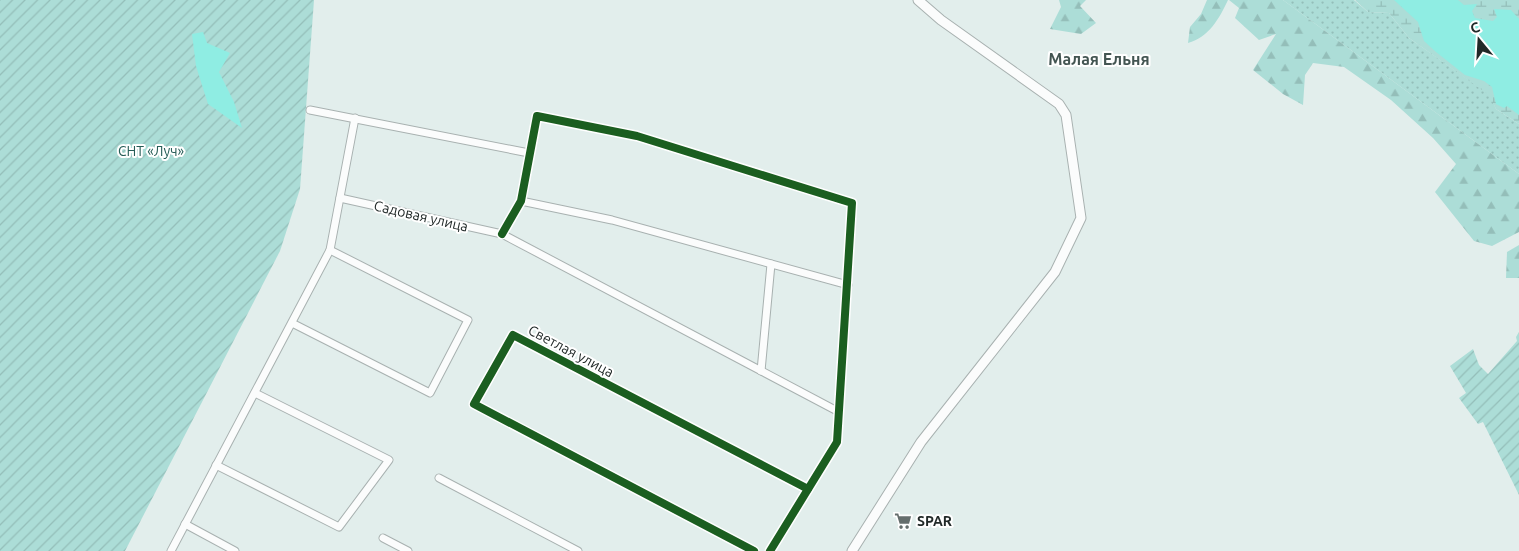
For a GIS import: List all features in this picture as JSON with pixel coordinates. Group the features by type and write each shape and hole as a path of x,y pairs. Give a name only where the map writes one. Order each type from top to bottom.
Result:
{"street":[{"path":"852,551 921,442 1056,272 1081,218 1066,116 1059,104 941,20 918,0"},
{"path":"310,110 529,153"},
{"path":"770,551 837,442 848,285 852,203 637,136 537,116 521,201 502,234 839,412"},
{"path":"171,551 330,250 355,118"},
{"name":"Садовая улица","path":"340,198 502,234"},
{"path":"521,201 612,220 848,285"},
{"path":"292,323 430,393 468,320 330,250"},
{"path":"761,371 771,264"},
{"name":"Светлая улица","path":"754,551 474,404 513,335 808,489"},
{"path":"216,465 339,528 389,460 254,393"},
{"path":"439,478 578,551"},
{"path":"185,524 235,551"},
{"path":"383,538 408,551"}],"green space":[{"name":"СНТ «Луч»","path":"0,0 314,0 300,189 280,251 125,551 0,551"},
{"path":"1059,0 1086,0 1080,6 1096,23 1081,34 1050,29 1061,7"},
{"path":"1207,0 1228,0 1208,32 1188,43 1190,27 1201,14"},
{"path":"1229,0 1283,0 1519,174 1519,232 1492,246 1474,241 1435,192 1456,164 1433,138 1391,100 1344,67 1313,63 1305,75 1303,105 1283,94 1253,70 1276,34 1259,40 1235,18 1239,8"},
{"path":"1283,0 1354,0 1368,12 1389,13 1409,38 1490,95 1496,109 1519,124 1519,174"},
{"path":"1355,0 1519,0 1519,124 1496,109 1489,95 1409,38 1389,13 1368,12"},
{"path":"1519,245 1519,278 1506,278 1507,252"},
{"path":"1519,332 1519,495 1483,422 1478,424 1459,398 1466,393 1450,366 1473,349 1479,365 1488,374 1517,341 1516,337"}],"water":[{"path":"1394,0 1458,0 1464,5 1477,4 1472,11 1475,18 1493,21 1497,17 1494,9 1511,10 1519,19 1519,115 1507,106 1504,108 1496,104 1492,87 1484,81 1465,75 1424,41 1418,22"},
{"path":"203,32 207,43 230,53 219,72 234,102 242,128 208,104 196,66 192,34"}],"cycle path":[{"path":"502,234 521,201 537,116 637,136 852,203 837,442 770,551"},
{"path":"754,551 474,404 513,335 808,489"}],"place":[{"name":"SPAR","path":"903,521"}],"district":[{"name":"Малая Ельня","path":"1099,59"}]}
